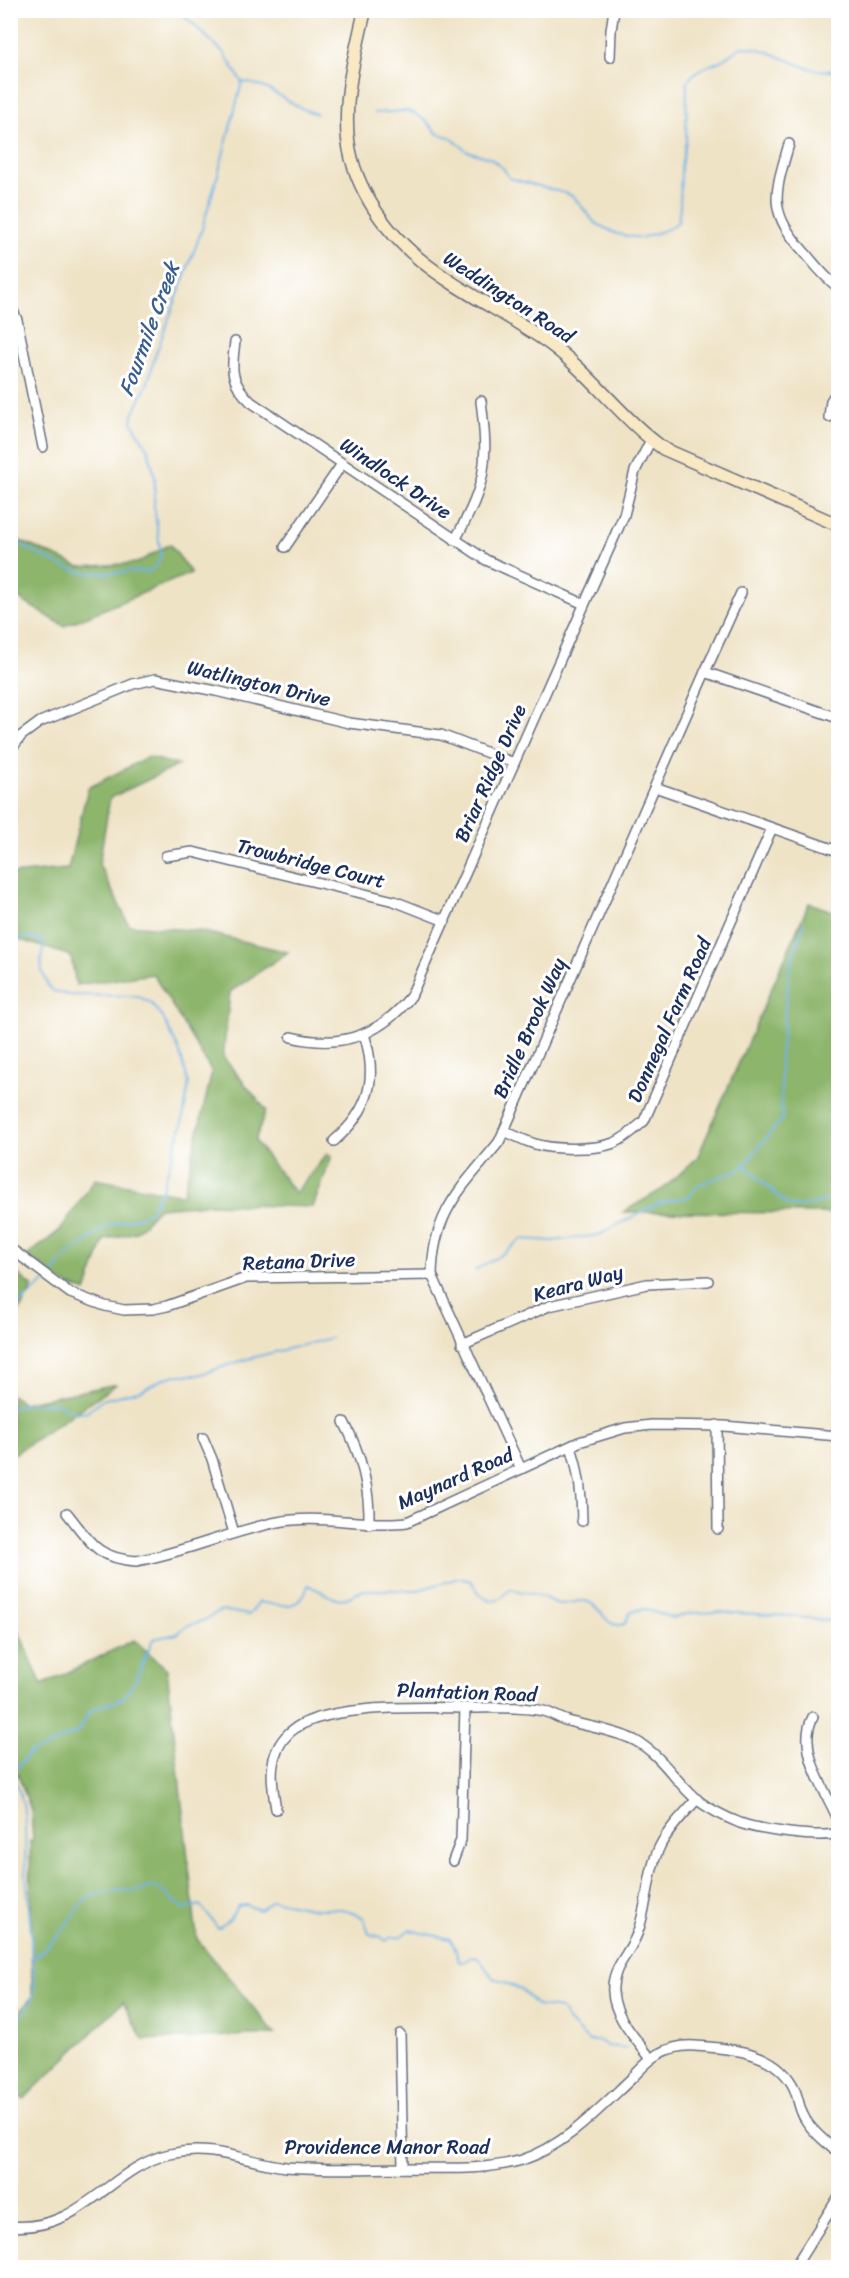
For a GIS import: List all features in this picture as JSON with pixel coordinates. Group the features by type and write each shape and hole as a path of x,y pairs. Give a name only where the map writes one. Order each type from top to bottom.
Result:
{"main road":[{"name":"Weddington Road","path":"365,10 351,76 347,124 355,169 378,217 403,246 423,264 523,326 571,360 651,440 664,449 838,525"}],"street":[{"path":"610,57 614,10"},
{"path":"789,144 777,188 778,214 795,242 838,286"},
{"path":"10,304 17,320 43,447"},
{"name":"Windlock Drive","path":"235,342 232,372 242,394 455,540 501,567 584,604"},
{"path":"829,417 831,401 838,390"},
{"path":"455,540 472,509 484,471 485,440 481,401"},
{"name":"Briar Ridge Drive","path":"291,1037 320,1043 351,1039 383,1023 403,1007 411,996 624,515 635,471 651,440"},
{"path":"285,547 342,464"},
{"name":"Bridle Brook Way","path":"520,1469 432,1275 432,1252 437,1230 447,1209 466,1180 500,1142 741,593"},
{"path":"705,672 838,718"},
{"name":"Watlington Drive","path":"10,751 14,737 40,722 133,684 155,679 349,723 441,735 514,763"},
{"path":"655,786 838,851"},
{"name":"Donnegal Farm Road","path":"504,1131 534,1144 598,1147 615,1143 629,1135 644,1121 772,828"},
{"name":"Trowbridge Court","path":"166,856 193,852 394,901 445,921"},
{"path":"334,1141 349,1128 356,1118 369,1087 372,1069 364,1034"},
{"name":"Retana Drive","path":"10,1248 70,1293 105,1306 137,1310 167,1306 246,1278 432,1275"},
{"name":"Keara Way","path":"462,1344 549,1306 647,1284 708,1281"},
{"path":"344,1422 363,1469 369,1503 369,1524"},
{"path":"717,1425 718,1529"},
{"name":"Maynard Road","path":"67,1513 93,1546 104,1554 121,1560 136,1561 278,1522 297,1520 369,1524 407,1522 571,1446 603,1433 640,1426 717,1425 838,1436"},
{"path":"203,1438 212,1459 234,1533"},
{"path":"571,1446 579,1469 582,1521"},
{"name":"Plantation Road","path":"276,1809 271,1782 274,1756 286,1736 303,1723 326,1716 384,1707 544,1711 562,1719 624,1736 652,1752 697,1799 714,1811 742,1824 812,1835 838,1833"},
{"path":"453,1861 461,1840 465,1708"},
{"path":"813,1717 807,1735 808,1749 838,1819"},
{"path":"651,2059 618,2011 613,1994 614,1976 637,1933 660,1846 697,1799"},
{"path":"400,2034 403,2168"},
{"name":"Providence Manor Road","path":"10,2226 37,2225 67,2216 148,2162 167,2154 183,2151 215,2151 286,2166 403,2168 491,2166 533,2156 574,2131 651,2059 662,2052 684,2046 750,2054 766,2059 778,2067 789,2079 796,2092 803,2115 838,2153"},
{"path":"794,2268 838,2198"}],"green space":[{"path":"11,537 80,567 137,563 170,544 191,573 64,626 11,594"},
{"path":"148,757 179,765 110,798 99,864 129,925 200,931 288,952 230,992 223,1057 266,1110 255,1141 295,1193 327,1154 332,1156 313,1207 207,1204 159,1208 136,1232 104,1240 86,1292 64,1283 27,1256 60,1230 95,1179 183,1195 212,1072 153,974 76,985 71,956 11,937 11,874 68,869 88,788"},
{"path":"809,903 838,913 838,1213 623,1212 663,1189 697,1158"},
{"path":"11,1268 33,1287 11,1326"},
{"path":"117,1384 11,1456 11,1395 23,1403"},
{"path":"10,1611 42,1685 134,1640 167,1669 197,1939 275,2034 143,2040 123,2002 24,2099 11,2095 11,2015 20,2011 32,1997 30,1841 33,1841 31,1810 18,1775 12,1777 11,1774"}],"waterway":[{"name":"Fourmile Creek","path":"178,10 224,53 242,82"},
{"path":"374,113 406,111 416,114 438,134 450,137 467,151 490,158 504,169 509,178 568,194 574,197 595,223 617,234 641,238 668,229 678,222 681,166 686,141 687,84 693,74 742,47 767,51 812,69 838,70"},
{"path":"835,71 838,78"},
{"path":"242,82 262,87 317,114"},
{"name":"Fourmile Creek","path":"10,540 55,563 83,572 148,572 157,565 161,555 154,506 155,477 148,449 132,422 133,415 148,382 155,356 201,232 242,82"},
{"path":"475,1270 506,1252 521,1239 552,1241 599,1235 659,1203 689,1197 698,1185 738,1170 744,1165 782,1119 780,1057 790,966 804,923"},
{"name":"Fourmile Creek","path":"10,950 17,941 26,937 40,941 44,945 41,959 42,972 49,988 56,992 68,995 138,996 151,1003 163,1018 179,1050 189,1084 182,1124 162,1189 150,1211 107,1226 64,1258 52,1275"},
{"path":"744,1165 786,1204 798,1207 838,1198"},
{"name":"Fourmile Creek","path":"10,1316 15,1308 48,1279"},
{"path":"10,1409 24,1404 58,1403 74,1413 88,1411 101,1400 142,1390 165,1378 176,1375 198,1375 247,1359 331,1338"},
{"path":"12,1774 30,1752 42,1749 80,1730 89,1712 122,1699 135,1681 153,1639 177,1634 186,1626 205,1620 221,1610 249,1615 259,1602 283,1605 295,1603 305,1594 308,1585 336,1599 347,1598 364,1590 419,1590 459,1578 471,1581 482,1596 494,1601 511,1589 560,1604 588,1602 598,1608 608,1621 618,1625 625,1624 631,1611 644,1609 673,1618 692,1613 720,1612 791,1616 838,1622"},
{"name":"Fourmile Creek","path":"10,1771 24,1809 34,1993 20,2018 10,2017"},
{"path":"33,1959 58,1936 86,1898 109,1891 143,1890 153,1885 185,1909 200,1905 218,1928 229,1920 238,1906 246,1905 260,1910 272,1900 315,1909 343,1909 364,1918 369,1934 386,1941 391,1937 400,1937 409,1930 450,1939 460,1962 472,1956 478,1957 493,1978 521,1989 537,2006 561,2009 569,2022 589,2041 600,2041 607,2046 627,2048"}]}
